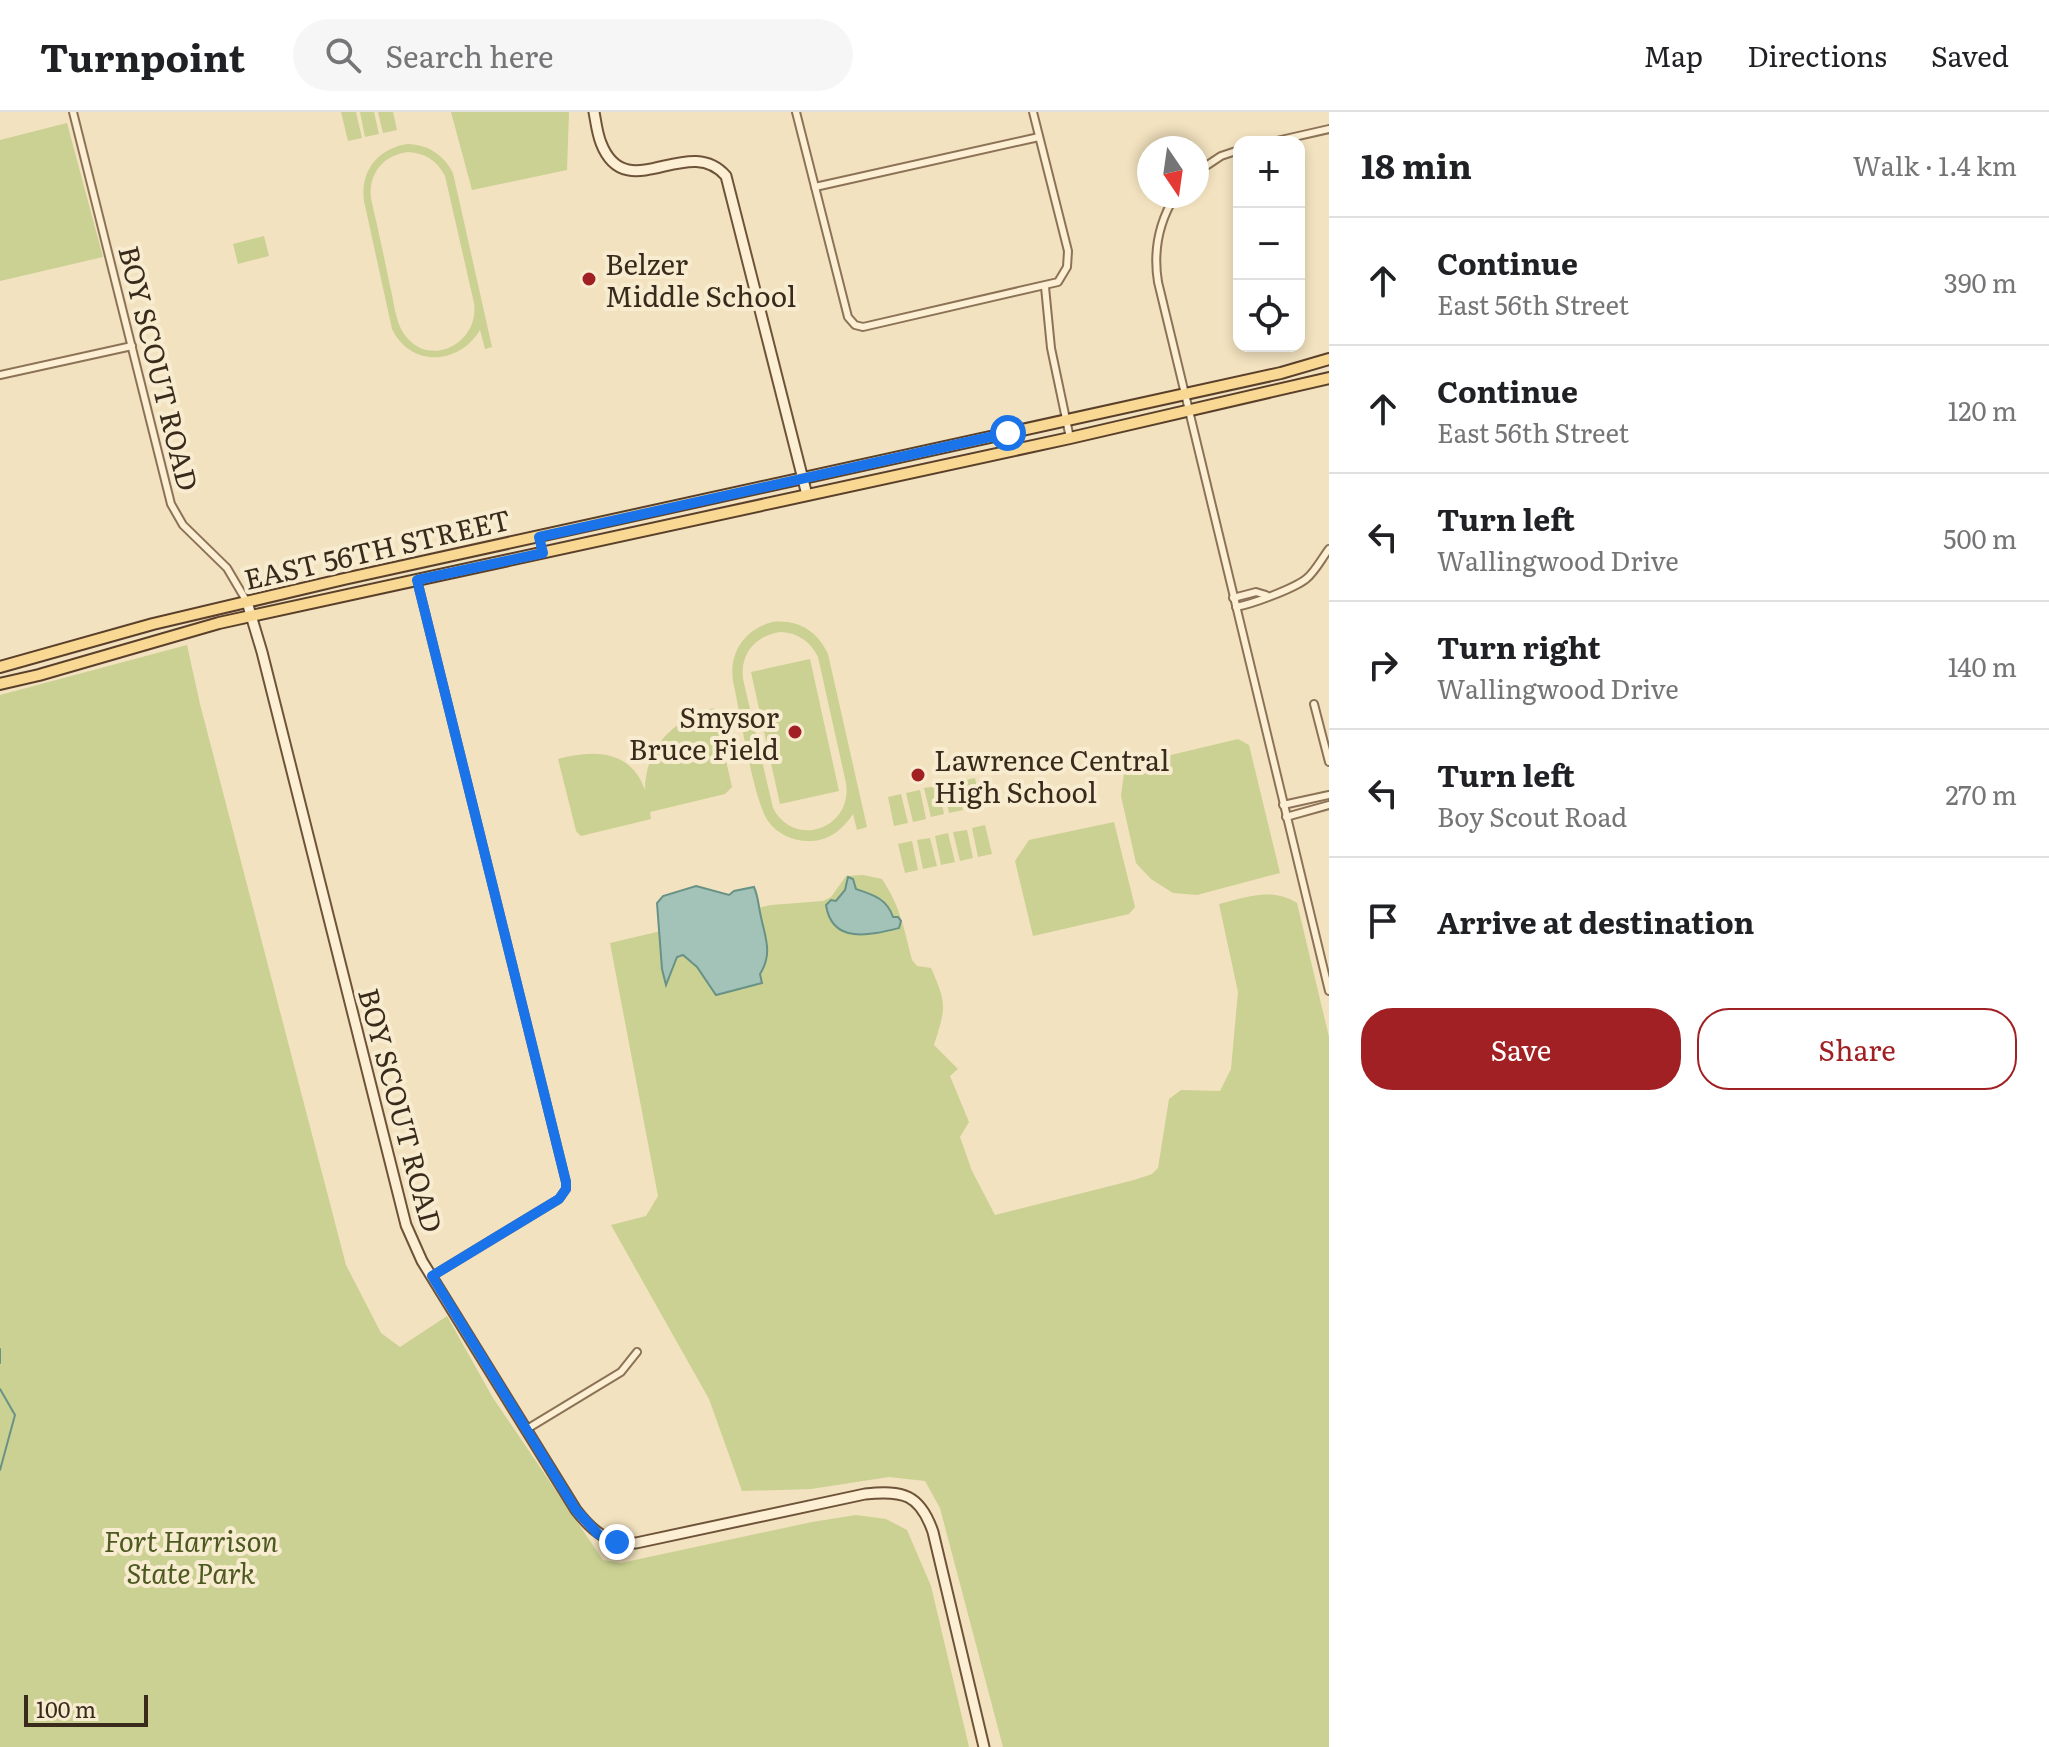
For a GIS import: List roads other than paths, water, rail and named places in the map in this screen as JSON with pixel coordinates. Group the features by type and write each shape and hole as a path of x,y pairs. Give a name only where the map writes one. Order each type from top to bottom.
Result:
{"main road":[{"name":"EAST 56TH STREET","path":"0,684 252,617 1070,438 1329,359"},
{"name":"EAST 56TH STREET","path":"0,667 153,624 247,602 1067,420 1329,378"}],"street":[{"name":"BOY SCOUT ROAD","path":"73,112 172,507 183,525 227,568 252,617 398,1201 415,1247 576,1510 598,1534 617,1542 636,1543 865,1494 896,1493 915,1500 926,1512 933,1532 984,1747"},
{"path":"594,112 601,144 610,158 622,167 642,171 693,159 708,162 726,176 807,495"},
{"path":"796,112 848,317 855,325 866,326 1045,287 1055,284 1064,276 1069,253 1033,112"},
{"path":"1298,136 1329,129"},
{"path":"815,187 1039,137"},
{"path":"1209,163 1233,152"},
{"path":"1170,208 1160,231 1157,269 1186,402 1329,991"},
{"path":"1045,287 1051,348 1070,438"},
{"path":"0,375 132,346"},
{"path":"539,537 543,553"},
{"path":"1236,607 1259,602 1266,595 1305,579 1329,549"},
{"path":"417,580 566,1182 566,1189 559,1199 432,1276"},
{"path":"1233,598 1256,592 1266,595"},
{"path":"1314,704 1329,762"},
{"path":"1283,805 1329,795"},
{"path":"1286,817 1329,805"},
{"path":"527,1429 621,1372 637,1352"}],"water":[{"path":"848,877 853,879 856,889 883,902 893,917 898,917 901,921 899,928 854,934 836,926 826,905 831,900 836,901 845,890"},
{"path":"696,886 729,895 754,887 767,943 760,974 762,983 716,995 697,967 683,955 677,957 666,985 657,903 663,896"}],"waterway":[{"path":"0,1349 0,1363"},
{"path":"0,1389 15,1415 0,1470"}],"place":[{"name":"Belzer Middle School","path":"589,279"},
{"name":"Smysor Bruce Field","path":"795,732"},
{"name":"Lawrence Central High School","path":"918,775"}],"park label":[{"name":"Fort Harrison State Park","path":"191,1556"}]}
